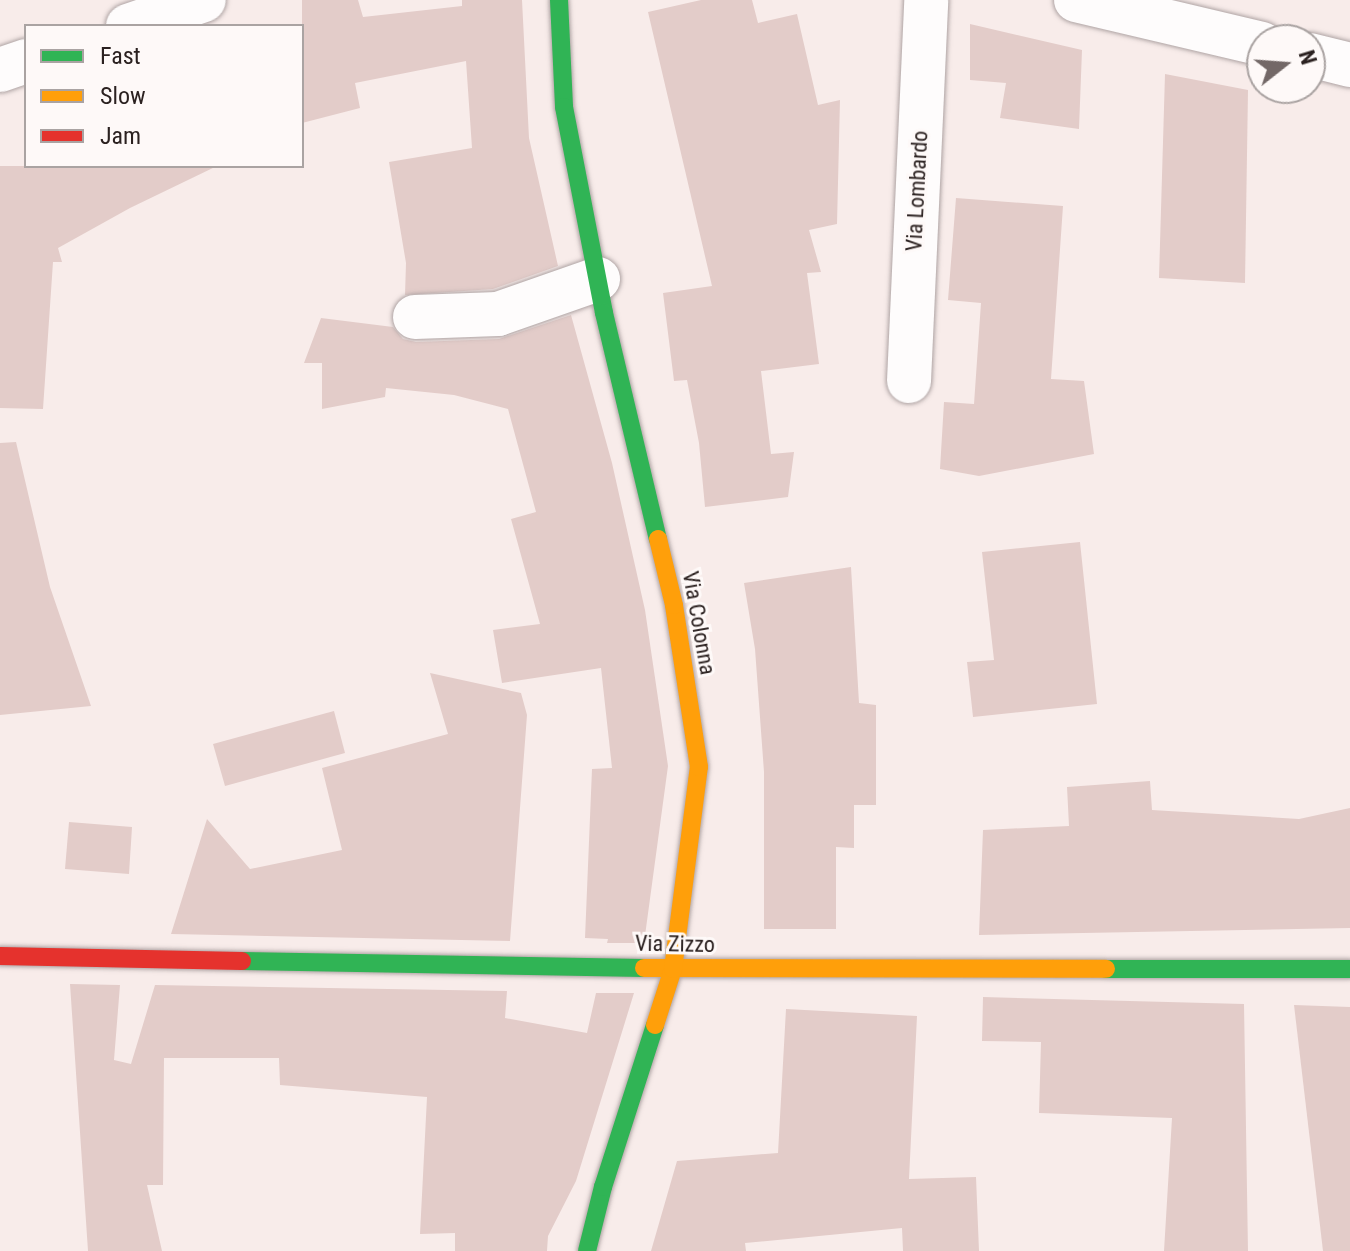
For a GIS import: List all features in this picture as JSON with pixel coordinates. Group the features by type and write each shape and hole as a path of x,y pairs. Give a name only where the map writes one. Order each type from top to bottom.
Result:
{"street":[{"path":"134,24 204,0"},
{"name":"Via Colonna","path":"559,0 564,107 598,279 674,605 699,767 673,969 603,1187 587,1251"},
{"name":"Via Lombardo","path":"909,381 926,0"},
{"path":"1076,0 1246,40"},
{"path":"1326,59 1350,65"},
{"path":"0,70 24,62"},
{"path":"415,317 498,314 598,279"},
{"name":"Via Zizzo","path":"0,956 673,969 1350,969"}],"building":[{"path":"302,0 358,0 363,17 462,6 462,0 522,0 529,138 558,266 493,289 405,295 406,263 389,162 472,148 466,61 355,83 360,108 304,122"},
{"path":"701,0 752,0 758,23 797,14 818,105 840,100 837,224 809,230 821,272 807,273 819,364 761,371 771,454 794,452 788,497 705,507 699,443 687,380 674,381 663,293 712,286 648,12"},
{"path":"970,24 1082,50 1079,129 1000,118 1006,83 970,80"},
{"path":"1165,74 1246,90 1245,283 1159,278"},
{"path":"0,166 213,168 130,208 58,248 62,262 53,262 43,409 0,408"},
{"path":"956,198 1063,206 1051,379 1084,381 1094,454 979,476 940,469 944,402 974,404 981,303 948,300"},
{"path":"571,315 612,463 645,610 668,766 644,943 607,943 608,939 585,938 592,769 612,768 601,668 502,683 493,630 540,624 511,519 536,512 508,409 454,395 386,388 385,397 322,409 322,363 304,363 321,318 393,327 403,339 416,342 499,339"},
{"path":"16,442 50,587 91,706 0,715 0,443"},
{"path":"1080,542 1097,704 973,717 967,662 994,660 982,552"},
{"path":"851,567 859,703 876,705 876,805 854,805 854,848 836,847 836,929 764,929 764,772 755,649 744,583"},
{"path":"430,673 521,693 527,715 510,941 171,934 207,819 250,869 342,850 322,768 448,734"},
{"path":"334,711 345,753 225,786 213,744"},
{"path":"1150,781 1152,810 1299,819 1350,808 1350,928 979,935 983,830 1069,826 1067,787"},
{"path":"69,822 132,827 129,874 65,869"},
{"path":"70,984 120,985 114,1060 131,1064 155,985 507,991 505,1018 587,1033 596,993 634,993 576,1181 548,1236 547,1251 455,1251 455,1233 420,1234 427,1097 280,1085 279,1058 164,1058 163,1185 147,1185 162,1251 88,1251"},
{"path":"983,997 1244,1004 1248,1251 1164,1251 1172,1118 1039,1113 1041,1042 982,1041"},
{"path":"1294,1005 1350,1007 1350,1251 1323,1251"},
{"path":"786,1009 917,1016 909,1179 976,1177 979,1251 903,1251 902,1228 745,1243 746,1251 651,1251 677,1161 778,1153"}],"traffic: fast":[{"path":"559,0 564,107 604,313 658,539"},
{"path":"242,961 644,968"},
{"path":"1106,969 1350,969"},
{"path":"587,1251 603,1187 655,1025"}],"traffic: slow":[{"path":"655,1025 673,969 699,767 674,605 658,539"},
{"path":"644,968 1106,969"}],"traffic: jam":[{"path":"0,956 242,961"}]}
